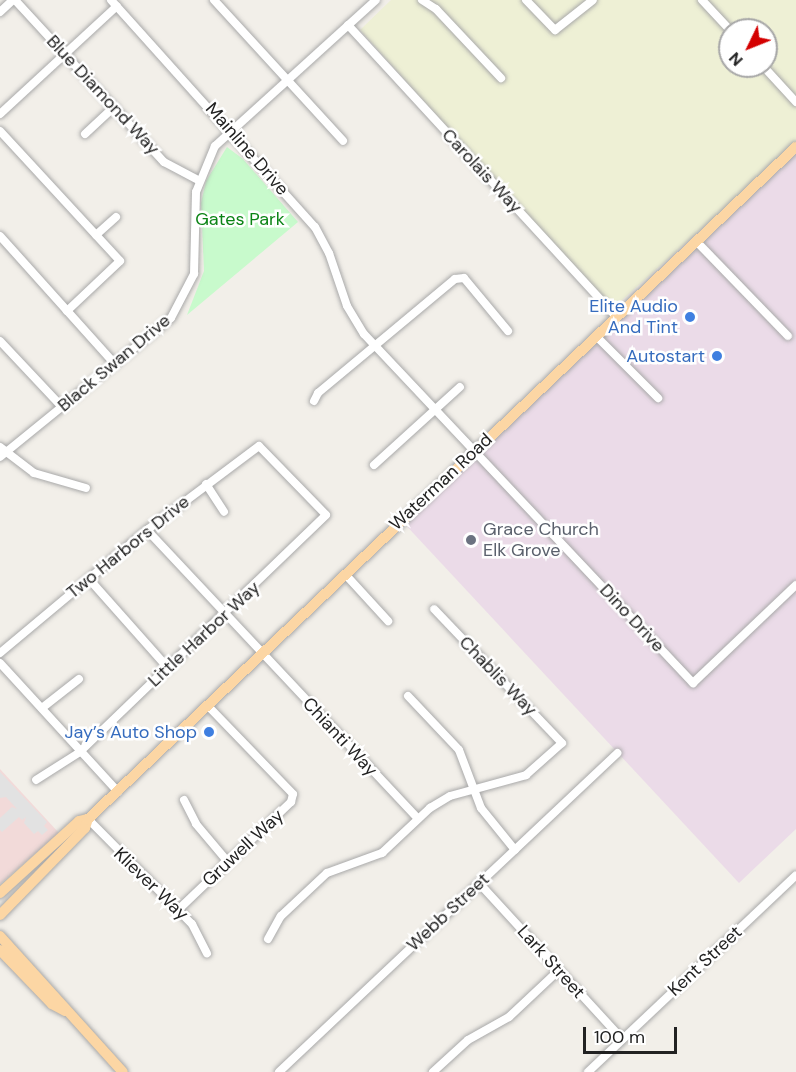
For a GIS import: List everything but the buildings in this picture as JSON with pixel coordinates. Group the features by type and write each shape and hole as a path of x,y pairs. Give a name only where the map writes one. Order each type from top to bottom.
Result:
{"main road":[{"name":"Waterman Road","path":"0,893 79,821 88,819 118,792 796,147"},
{"name":"Waterman Road","path":"0,915 85,828 88,819"},
{"path":"0,936 123,1072"},
{"path":"0,950 52,1004 67,1012"}],"street":[{"path":"0,12 14,0"},
{"name":"Blue Diamond Way","path":"14,0 170,168 198,180"},
{"path":"214,0 343,141"},
{"name":"Black Swan Drive","path":"2,452 62,407 171,318 186,294 196,266 194,204 198,180 212,151 230,129 289,80 376,0"},
{"path":"422,0 436,9 501,78"},
{"path":"526,0 555,30 593,0"},
{"path":"702,0 719,18"},
{"path":"0,114 65,54 114,3"},
{"name":"Mainline Drive","path":"114,3 230,129 315,227 329,253 347,306 374,346 474,451"},
{"name":"Carolais Way","path":"348,25 616,316"},
{"path":"774,78 796,102"},
{"path":"85,134 114,107"},
{"path":"0,131 120,261 67,311"},
{"path":"96,235 116,217"},
{"path":"0,236 115,364"},
{"path":"696,241 788,336"},
{"path":"314,401 318,393 455,279 464,278 508,332"},
{"path":"596,336 658,398"},
{"path":"0,340 62,407"},
{"path":"374,465 460,387"},
{"name":"Two Harbors Drive","path":"0,653 147,530 259,446 326,515"},
{"name":"Dino Drive","path":"474,451 693,682 796,585"},
{"path":"2,452 34,473 86,488"},
{"path":"206,484 224,512"},
{"name":"Little Harbor Way","path":"36,780 80,752 226,615 326,515"},
{"name":"Chianti Way","path":"147,530 418,819"},
{"path":"345,574 388,621"},
{"path":"89,579 168,668"},
{"name":"Chablis Way","path":"434,609 562,743 526,775 474,789"},
{"path":"0,663 118,792"},
{"path":"42,708 79,679"},
{"path":"408,696 459,750 488,820 515,850"},
{"name":"Gruwell Way","path":"179,909 291,802 293,794 208,706"},
{"name":"Webb Street","path":"283,1071 618,753"},
{"path":"267,939 280,916 322,878 382,853 442,800 474,789"},
{"path":"184,800 196,824 228,862"},
{"name":"Kliever Way","path":"88,819 179,909 192,924 207,953"},
{"name":"Kent Street","path":"588,1072 796,875"},
{"name":"Lark Street","path":"479,883 622,1040"},
{"path":"433,1072 468,1040 508,1017 558,971"}],"shaded area":[{"path":"796,147 796,829 739,883 401,520"},
{"path":"0,769 59,833 0,884"},
{"path":"0,772 47,822 44,826 48,830 42,835 38,831 34,834 24,823 26,817 22,820 19,817 2,832 0,830 0,818 12,807 17,809 6,797 0,798"}],"green space":[{"path":"391,0 796,0 796,144 611,310 360,30"},
{"name":"Gates Park","path":"227,147 243,159 298,222 187,315 204,271 201,203 206,181"}],"place":[{"name":"Elite Audio And Tint","path":"690,317"},
{"name":"Autostart","path":"717,356"},
{"name":"Grace Church Elk Grove","path":"471,540"},
{"name":"Jay’s Auto Shop","path":"209,732"}]}
